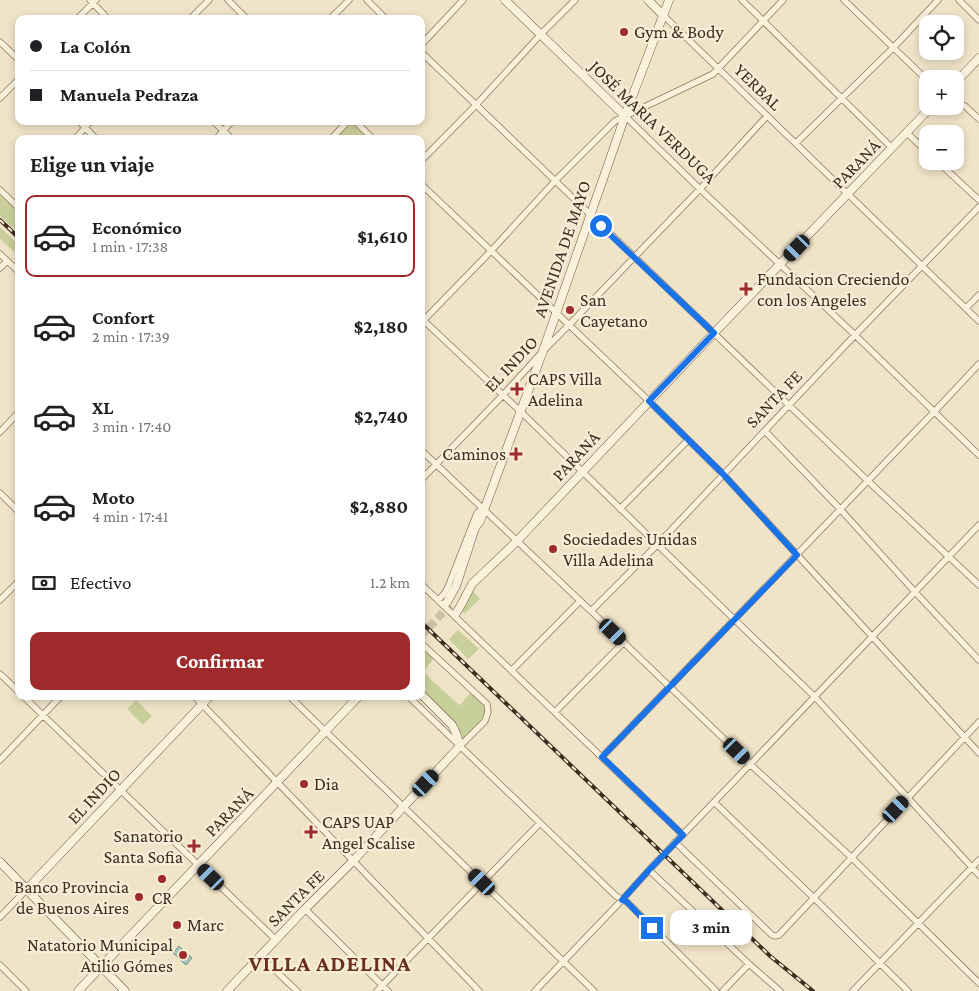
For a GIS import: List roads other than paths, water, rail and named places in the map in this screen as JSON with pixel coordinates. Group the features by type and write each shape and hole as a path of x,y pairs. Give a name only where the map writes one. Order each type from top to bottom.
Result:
{"street":[{"path":"194,15 208,0"},
{"path":"228,0 243,15"},
{"path":"334,15 349,0"},
{"path":"367,0 382,15"},
{"path":"425,41 462,0"},
{"name":"JOSÉ MARIA VERDUGA","path":"505,0 979,455"},
{"path":"425,157 575,0"},
{"name":"YERBAL","path":"648,0 979,321"},
{"name":"AVENIDA DE MAYO","path":"449,604 475,528 480,521 543,351 625,116 669,0"},
{"path":"742,0 892,148"},
{"path":"425,318 492,251 555,181 615,121 713,74 783,0"},
{"path":"844,0 919,73"},
{"path":"796,143 893,48 938,0"},
{"path":"958,0 979,20"},
{"path":"81,15 93,1 105,15"},
{"path":"0,42 15,56"},
{"path":"425,56 634,258 979,585"},
{"path":"964,74 979,58"},
{"path":"0,98 15,83"},
{"path":"964,106 979,119"},
{"name":"PARANÁ","path":"455,615 472,584 517,541 924,115"},
{"name":"EL INDIO","path":"425,476 700,189 767,116"},
{"path":"82,125 92,135"},
{"path":"78,135 88,125"},
{"path":"217,125 228,135"},
{"path":"220,135 229,125"},
{"path":"335,135 344,125"},
{"path":"359,125 369,135"},
{"path":"907,133 919,144"},
{"path":"947,170 979,200"},
{"path":"425,188 723,474 979,753"},
{"path":"0,190 13,202"},
{"name":"SANTA FE","path":"591,611 657,545 979,207"},
{"path":"0,254 15,268"},
{"path":"0,268 7,261"},
{"path":"966,308 979,294"},
{"path":"425,324 520,411 814,696 979,875"},
{"path":"602,757 979,364"},
{"path":"0,432 15,416"},
{"path":"764,431 841,510 979,660"},
{"path":"620,509 688,440"},
{"path":"425,454 750,764 851,857 979,983"},
{"path":"0,493 15,508"},
{"name":"AVENIDA DE MAYO","path":"438,600 448,588 477,513 484,508"},
{"path":"535,991 814,696 979,525"},
{"path":"0,600 15,584"},
{"path":"425,588 683,835"},
{"path":"512,670 580,601"},
{"path":"555,712 624,642"},
{"name":"SANTA FE","path":"227,991 485,721 488,712 487,704 425,647"},
{"path":"0,674 15,688"},
{"path":"425,698 452,725 460,746"},
{"path":"28,700 275,940"},
{"path":"0,760 57,700"},
{"path":"198,700 479,991"},
{"name":"EL INDIO","path":"0,917 206,700"},
{"path":"293,700 594,991"},
{"name":"PARANÁ","path":"78,991 355,700"},
{"path":"412,700 616,896 627,902 716,991"},
{"path":"675,842 772,934 775,936 779,935 979,722"},
{"path":"714,802 908,991"},
{"path":"377,991 540,823"},
{"path":"853,991 979,860"},
{"path":"0,862 125,991"},
{"path":"649,870 780,991"},
{"path":"305,909 388,991"},
{"path":"260,956 297,991"},
{"path":"0,964 26,991"},
{"path":"723,991 749,964"}],"water":[{"name":"Natatorio Municipal Atilio Gómes","path":"179,946 192,958 186,965 173,953"}],"tunnel":[{"path":"425,632 450,605"}],"railway":[{"path":"0,220 15,234"},
{"path":"425,626 770,956 813,991"}],"place":[{"name":"Gym & Body","path":"624,32"},
{"name":"Fundacion Creciendo con los Angeles","path":"746,289"},
{"name":"San Cayetano","path":"570,310"},
{"name":"CAPS Villa Adelina","path":"517,389"},
{"name":"Caminos","path":"516,454"},
{"name":"Sociedades Unidas Villa Adelina","path":"553,549"},
{"name":"Dia","path":"304,784"},
{"name":"CAPS UAP Angel Scalise","path":"311,832"},
{"name":"Sanatorio Santa Sofia","path":"194,846"},
{"name":"CR","path":"162,879"},
{"name":"Banco Provincia de Buenos Aires","path":"139,897"},
{"name":"Marc","path":"177,925"},
{"name":"Natatorio Municipal Atilio Gómes","path":"183,955"}],"district":[{"name":"VILLA ADELINA","path":"330,963"}]}
